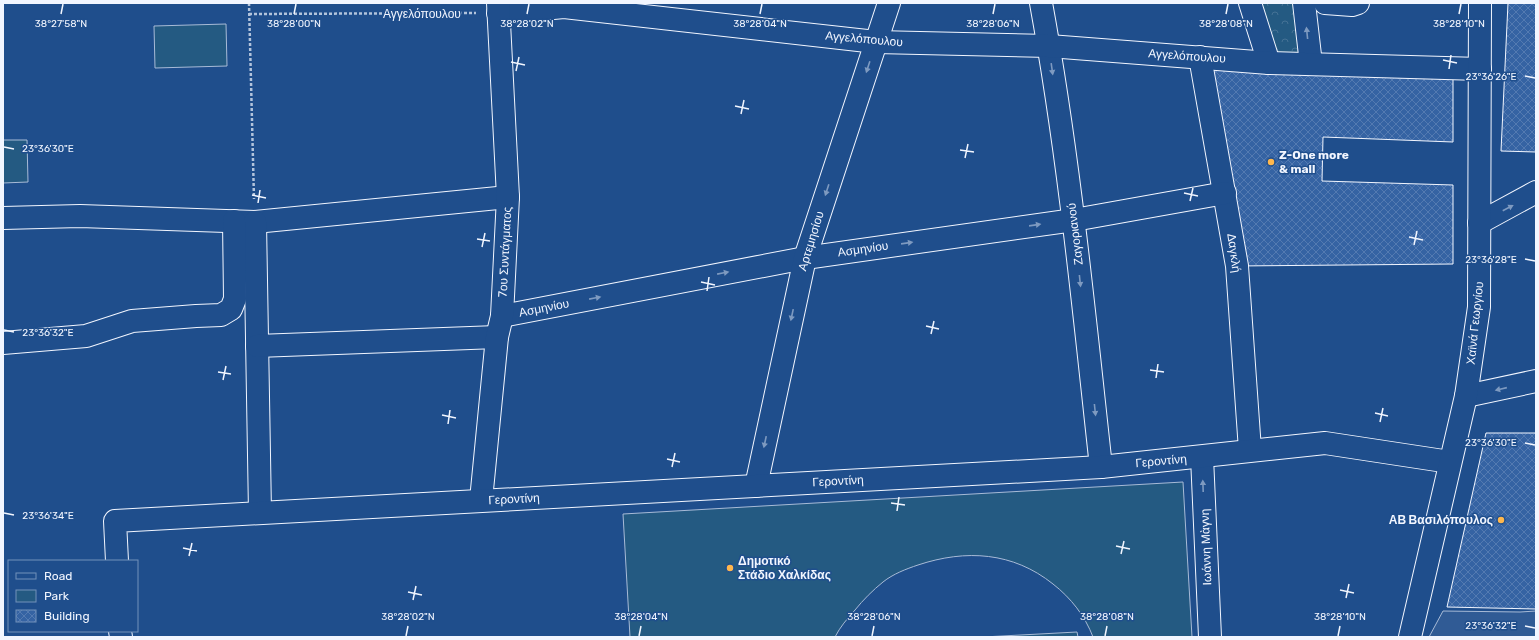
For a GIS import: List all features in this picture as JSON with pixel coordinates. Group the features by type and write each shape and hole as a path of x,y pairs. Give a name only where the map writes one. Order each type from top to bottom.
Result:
{"street":[{"name":"Αρτεμησίου","path":"756,486 804,258 889,3"},
{"name":"Ζαγοριανού","path":"1041,3 1049,46 1074,220 1101,466"},
{"path":"1250,3 1269,63"},
{"path":"1304,3 1311,64"},
{"path":"1325,3 1352,5 1358,3"},
{"name":"Χαϊνά Γεωργίου","path":"1410,637 1466,396 1479,307 1480,3"},
{"name":"Αγγελόπουλου","path":"498,8 564,5 876,42 1049,46 1269,63 1480,69"},
{"name":"7ου Συντάγματος","path":"481,500 497,337 502,316 508,197 498,8"},
{"name":"Δαγκλή","path":"1200,57 1237,266 1250,450"},
{"path":"1479,223 1536,192"},
{"name":"Ασμηνίου","path":"502,316 804,258 1074,220 1225,193"},
{"path":"3,218 80,216 244,222 508,197"},
{"path":"3,343 86,336 132,321 221,315 231,309 235,298 244,222"},
{"path":"244,222 257,346 260,512"},
{"path":"257,346 497,337"},
{"path":"1466,396 1536,381"},
{"name":"Γεροντίνη","path":"117,560 115,521 1101,466 1202,457 1250,450 1325,443 1450,462"},
{"name":"Ιωάννη Μὰγνη","path":"1202,457 1210,637"}],"path":[{"path":"244,222 249,3"},
{"name":"Αγγελόπουλου","path":"249,14 498,8"}],"green space":[{"path":"1250,3 1304,3 1311,64 1269,63"},
{"path":"226,24 227,66 155,68 154,26"},
{"path":"3,140 27,140 28,182 3,183"},
{"name":"Δημοτικό Στάδιο Χαλκίδας","path":"1183,482 1192,637 1093,637 1082,615 1071,601 1060,589 1038,573 1022,565 1005,560 988,556 971,556 936,560 909,568 887,579 865,599 844,623 835,637 630,637 623,514"},
{"path":"1077,632 1078,637 983,637"}],"shaded area":[{"path":"1443,611 1536,611 1536,637 1429,637"}],"building":[{"path":"1508,3 1536,3 1536,152 1501,151"},
{"name":"Z-One more & mall","path":"1200,57 1453,68 1453,142 1323,137 1322,181 1453,185 1453,264 1237,266"},
{"name":"ΑΒ Βασιλόπουλος","path":"1486,433 1536,433 1536,609 1447,607"}],"place":[{"name":"Z-One more & mall","path":"1271,162"},
{"name":"ΑΒ Βασιλόπουλος","path":"1501,520"},
{"name":"Δημοτικό Στάδιο Χαλκίδας","path":"730,568"}]}
